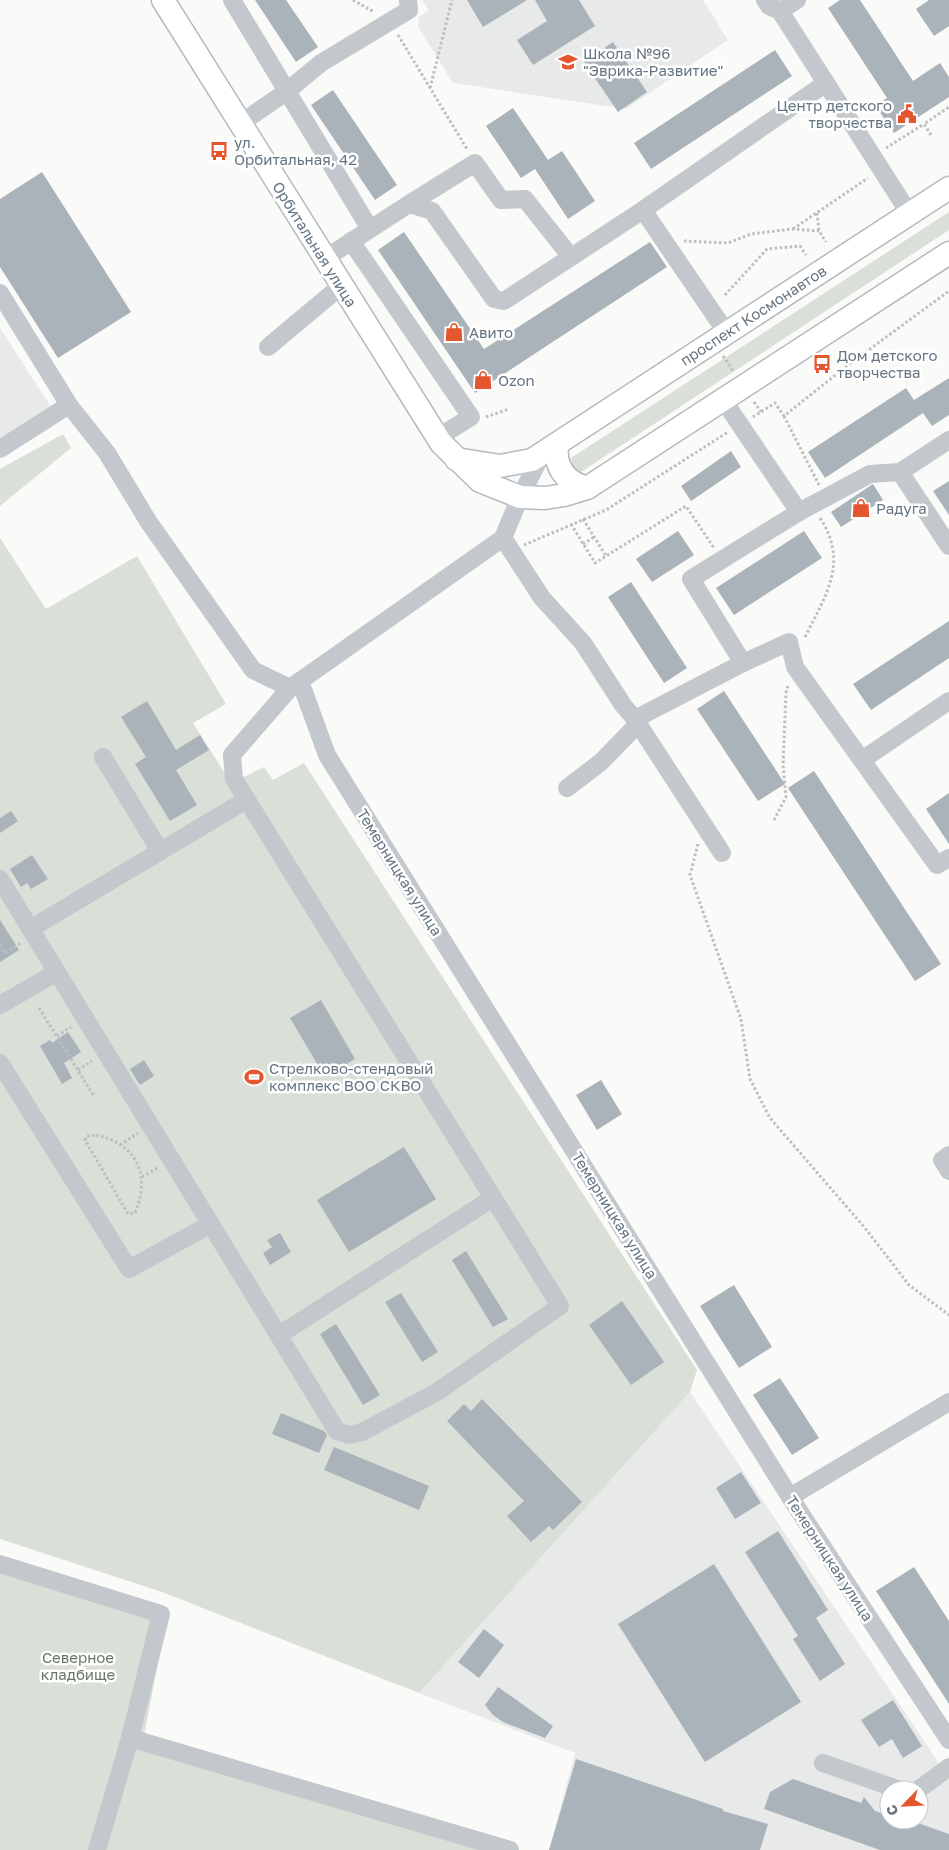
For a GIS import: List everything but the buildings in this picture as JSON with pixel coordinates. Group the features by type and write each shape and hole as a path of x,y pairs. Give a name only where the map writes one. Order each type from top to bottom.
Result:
{"main road":[{"name":"Орбитальная улица","path":"163,0 437,438 456,459"},
{"name":"проспект Космонавтов","path":"456,459 500,466 532,460 949,188"},
{"path":"456,459 480,481 520,497 544,498 564,495 587,488 949,253"},
{"path":"550,449 556,454 562,473 569,480 587,488"}],"street":[{"path":"232,0 370,228"},
{"path":"241,122 286,92 322,63 409,10 408,0"},
{"path":"765,0 769,6 780,11 910,213"},
{"path":"780,11 797,0"},
{"path":"409,204 432,211 494,299 504,301 643,210 826,83"},
{"path":"324,259 475,162 501,200 525,199 571,257"},
{"path":"643,210 726,332"},
{"path":"351,241 471,417 437,438"},
{"path":"268,347 341,286"},
{"path":"0,293 70,406 107,453 148,521 253,670 295,684"},
{"path":"724,400 799,512"},
{"path":"0,448 70,406"},
{"path":"743,663 691,579 826,497 870,474 900,472 949,440"},
{"path":"0,879 337,1430 349,1435 362,1432 437,1392 560,1306 246,800 234,779 232,755 295,684 508,545 520,497 550,449"},
{"path":"900,472 949,546"},
{"path":"508,545 542,598 583,643 623,705 637,721 722,853"},
{"path":"567,788 601,762 637,721 743,663 789,642 795,667 937,865 949,858"},
{"name":"Темерницкая улица","path":"295,684 326,755 790,1497 949,1740"},
{"path":"862,760 949,701"},
{"path":"103,757 160,851"},
{"path":"32,932 160,851 246,800"},
{"path":"0,1005 57,972"},
{"path":"0,1063 129,1269 211,1224"},
{"path":"949,1155 942,1160 949,1171"},
{"path":"279,1335 493,1198"},
{"path":"790,1497 949,1402"},
{"path":"0,1564 161,1614 130,1738 97,1850"},
{"path":"130,1738 510,1850"},
{"path":"823,1763 879,1783"},
{"path":"929,1781 949,1766"}],"path":[{"path":"430,88 452,0"},
{"path":"390,23 475,162"},
{"path":"883,150 949,107"},
{"path":"924,124 931,135"},
{"path":"792,229 875,174"},
{"path":"817,213 819,231 826,242"},
{"path":"663,240 728,243 751,234 792,229 819,231"},
{"path":"725,296 767,249 800,246 806,255"},
{"path":"784,416 848,365 949,292"},
{"path":"508,545 541,536 606,510 775,403 784,416 803,457 826,497"},
{"path":"471,417 486,418 509,409"},
{"path":"571,524 595,563 686,506 722,559"},
{"path":"583,519 606,556"},
{"path":"584,544 594,537"},
{"path":"703,824 690,875 741,1019 750,1079 770,1118 865,1228 909,1285 949,1316"},
{"path":"0,945 5,953 32,932"},
{"path":"39,1008 94,1096"},
{"path":"96,1135 112,1138 132,1156 139,1167 143,1187 135,1213 128,1214 85,1140 86,1136 96,1135"}],"shaded area":[{"name":"Школа №96 \"Эврика-Развитие\"","path":"422,0 703,0 728,40 626,109 453,83 418,27 419,17 429,10"},
{"path":"0,328 51,407 0,439"},
{"path":"690,1392 949,1778 949,1850 549,1850 575,1753 419,1693"}],"green space":[{"path":"949,212 949,230 581,472 572,466 571,458"},
{"path":"63,434 71,448 0,506 0,469"},
{"name":"Стрелково-стендовый комплекс ВОО СКВО","path":"0,538 46,609 137,556 226,704 193,723 231,783 264,767 273,780 304,763 697,1370 690,1392 419,1693 162,1592 0,1539"},
{"name":"Северное кладбище","path":"0,1560 168,1610 144,1736 503,1850 0,1850"}],"place":[{"name":"Школа №96 \"Эврика-Развитие\"","path":"568,62"},
{"name":"Центр детского творчества","path":"907,114"},
{"name":"ул. Орбитальная, 42","path":"219,151"},
{"name":"Авито","path":"454,332"},
{"name":"Дом детского творчества","path":"822,364"},
{"name":"Ozon","path":"483,380"},
{"name":"Радуга","path":"861,508"},
{"name":"Стрелково-стендовый комплекс ВОО СКВО","path":"254,1077"}]}
